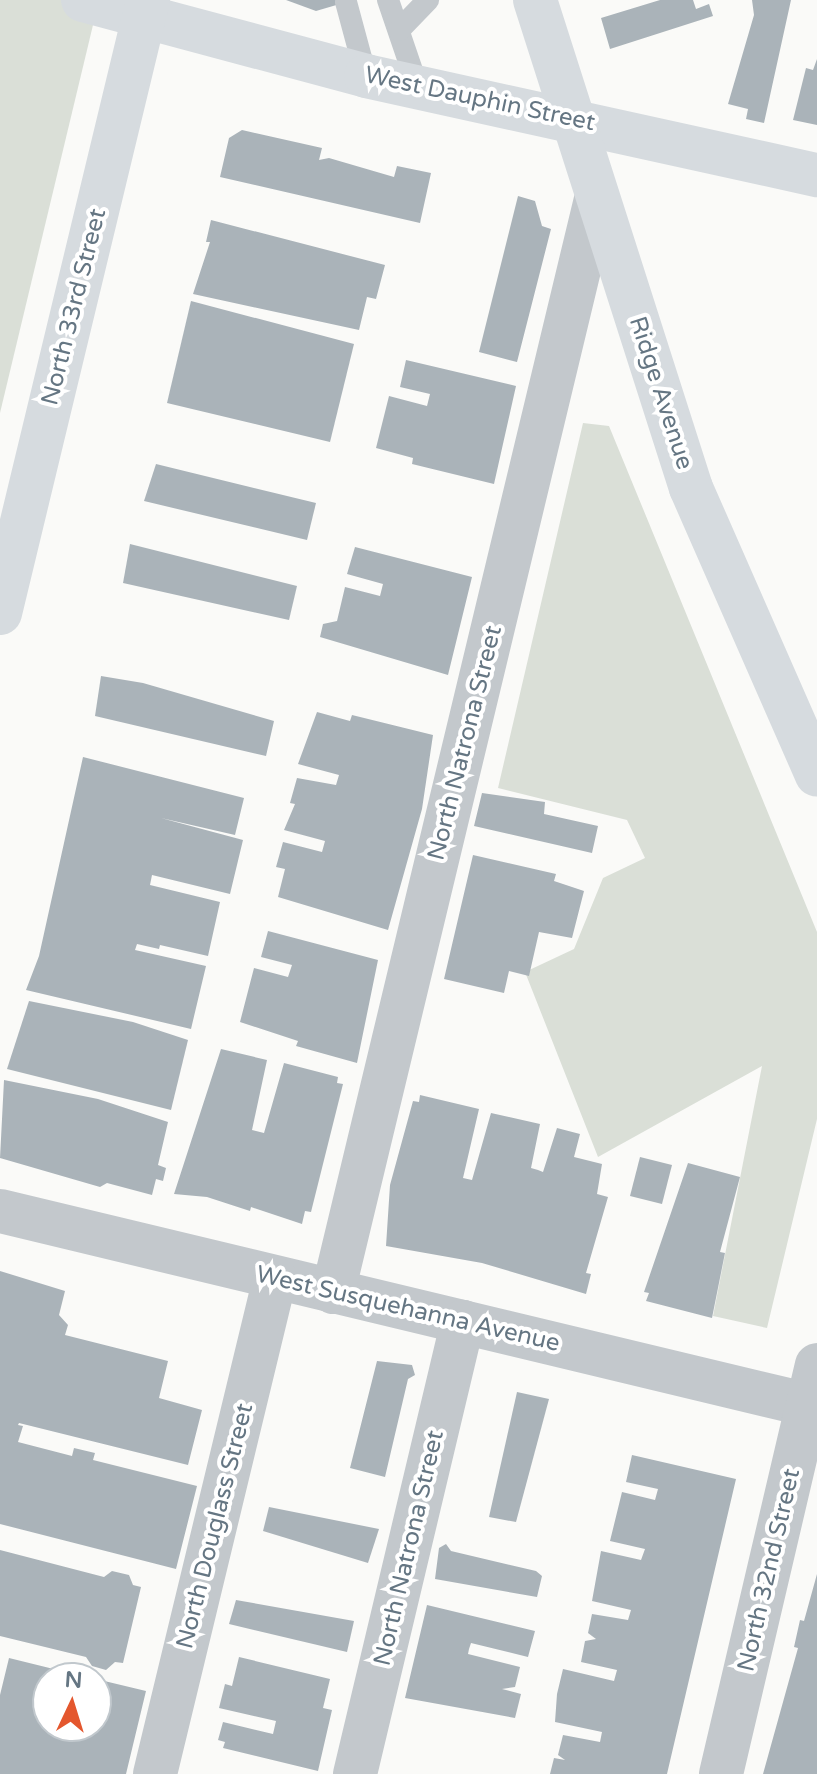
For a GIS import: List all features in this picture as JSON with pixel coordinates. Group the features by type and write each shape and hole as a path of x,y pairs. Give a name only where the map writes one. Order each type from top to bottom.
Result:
{"street":[{"name":"West Dauphin Street","path":"83,0 146,9 366,76 817,175"},
{"name":"Ridge Avenue","path":"535,0 691,488 817,775"},
{"name":"North 33rd Street","path":"0,613 146,9"},
{"name":"North Natrona Street","path":"333,1292 597,195"},
{"name":"West Susquehanna Avenue","path":"0,1211 463,1322 814,1393"},
{"name":"North Douglass Street","path":"155,1774 275,1278"},
{"name":"North Natrona Street","path":"355,1774 463,1322"},
{"name":"North 32nd Street","path":"721,1774 814,1393"}],"lane":[{"path":"388,0 418,88"},
{"path":"399,30 428,0"},
{"path":"346,2 366,76"}],"shaded area":[{"path":"0,0 99,0 0,413"},
{"path":"583,423 609,426 817,932 817,1119 767,1328 713,1316 762,1066 598,1157 525,972 574,949 603,878 645,858 627,820 498,788"}],"building":[{"path":"286,0 350,0 350,1 316,11"},
{"path":"660,0 693,0 696,9 709,4 713,16 610,49 601,18"},
{"path":"752,0 791,0 764,123 746,119 748,109 728,104 754,15"},
{"path":"817,59 817,125 793,120 806,68 813,70"},
{"path":"242,130 322,148 319,160 329,158 394,177 397,166 431,173 420,223 220,177 229,138"},
{"path":"518,196 535,201 542,226 551,229 517,362 479,352"},
{"path":"211,220 385,265 376,299 367,297 359,330 193,294 210,242 206,242"},
{"path":"191,301 354,344 330,442 167,403"},
{"path":"406,360 516,386 494,484 412,464 413,458 376,448 389,396 427,406 430,394 400,387"},
{"path":"156,464 316,503 307,540 144,501"},
{"path":"130,544 297,586 289,620 123,583"},
{"path":"355,547 472,577 448,675 320,637 323,624 337,621 345,587 380,596 383,584 347,574"},
{"path":"101,676 143,683 274,721 266,756 95,716"},
{"path":"317,712 350,721 352,715 433,735 422,809 388,930 278,897 285,869 276,867 283,842 322,852 325,841 284,830 295,804 290,803 297,778 336,785 339,775 298,764"},
{"path":"83,757 244,798 235,835 161,818 243,840 230,894 152,875 150,885 220,902 208,956 160,945 159,949 137,944 135,950 206,966 191,1029 26,990 39,956"},
{"path":"482,793 545,802 544,814 598,826 592,853 474,826"},
{"path":"473,855 556,874 554,881 584,891 572,938 539,932 529,976 509,971 504,993 444,979"},
{"path":"268,931 378,960 357,1063 296,1046 298,1041 240,1022 254,968 288,977 292,965 261,957"},
{"path":"29,1001 133,1022 188,1040 171,1110 7,1069"},
{"path":"221,1049 267,1060 252,1130 264,1133 284,1063 338,1077 337,1083 343,1084 311,1212 305,1211 302,1224 251,1207 250,1211 207,1197 174,1194"},
{"path":"4,1080 98,1099 168,1122 158,1165 166,1168 163,1181 156,1179 152,1195 107,1183 100,1187 0,1158"},
{"path":"420,1095 479,1109 463,1178 472,1180 491,1113 540,1124 531,1168 543,1172 557,1128 580,1134 574,1157 602,1164 597,1194 608,1197 586,1273 591,1274 586,1294 482,1263 386,1246 390,1185 413,1101 419,1102"},
{"path":"640,1157 672,1165 662,1204 630,1196"},
{"path":"688,1163 740,1177 720,1252 725,1253 712,1318 646,1301 649,1293 644,1292"},
{"path":"0,1271 65,1291 59,1315 68,1325 65,1335 168,1361 159,1398 202,1410 188,1465 19,1423 18,1425 23,1426 18,1442 72,1456 74,1448 95,1453 93,1460 197,1486 176,1569 0,1524"},
{"path":"377,1361 412,1365 415,1375 408,1379 385,1477 350,1468"},
{"path":"517,1392 549,1399 516,1522 489,1517"},
{"path":"632,1455 736,1479 667,1774 550,1774 554,1758 565,1760 558,1755 563,1735 600,1742 602,1732 555,1722 557,1694 563,1669 614,1681 617,1670 581,1662 585,1641 596,1639 588,1633 592,1614 628,1620 631,1610 592,1601 601,1551 641,1560 645,1549 610,1541 622,1492 655,1500 658,1489 626,1482"},
{"path":"269,1507 379,1529 368,1563 263,1531"},
{"path":"446,1544 451,1551 536,1571 542,1576 537,1597 435,1579 439,1548"},
{"path":"0,1550 104,1577 112,1571 129,1575 133,1585 141,1587 123,1663 89,1662 86,1657 0,1636"},
{"path":"817,1574 817,1774 763,1774 798,1648 794,1647 800,1620 804,1621"},
{"path":"236,1600 354,1621 347,1652 229,1624"},
{"path":"427,1605 535,1631 528,1657 471,1643 469,1649 468,1654 520,1667 515,1687 502,1689 521,1694 515,1718 405,1698"},
{"path":"239,1657 330,1679 323,1708 332,1710 318,1771 223,1748 225,1742 218,1740 223,1722 273,1734 276,1721 219,1708 225,1684 232,1686"},
{"path":"9,1658 32,1664 32,1742 112,1742 112,1683 146,1691 126,1774 0,1774 0,1695"}]}
